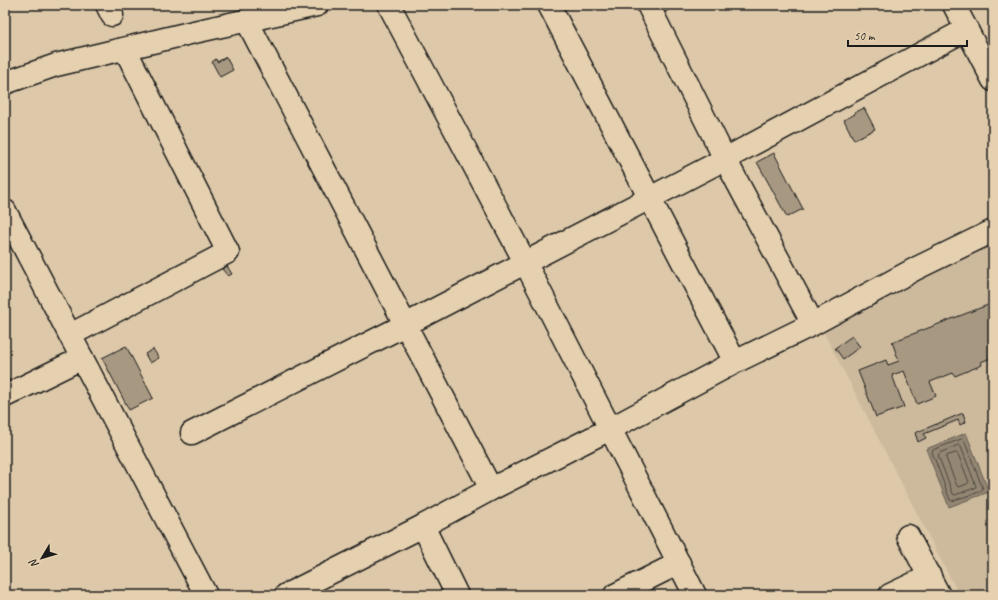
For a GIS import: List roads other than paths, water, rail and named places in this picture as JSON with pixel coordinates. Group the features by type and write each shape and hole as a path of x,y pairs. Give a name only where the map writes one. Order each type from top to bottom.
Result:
{"street":[{"path":"5,83 56,66 194,32 317,5"},
{"path":"389,5 525,262 695,595"},
{"path":"549,5 735,362"},
{"path":"648,5 725,159 813,324"},
{"path":"954,5 993,80"},
{"path":"247,21 491,489"},
{"path":"192,433 405,325 725,159 967,30"},
{"path":"70,335 228,252 125,49"},
{"path":"5,211 206,595"},
{"path":"286,595 610,429 735,362 813,324 917,268 993,231"},
{"path":"5,396 82,358"},
{"path":"423,526 457,595"},
{"path":"908,536 940,595"},
{"path":"615,595 679,563"},
{"path":"890,595 930,576"}],"water":[{"path":"966,433 989,492 949,507 926,449"}]}
